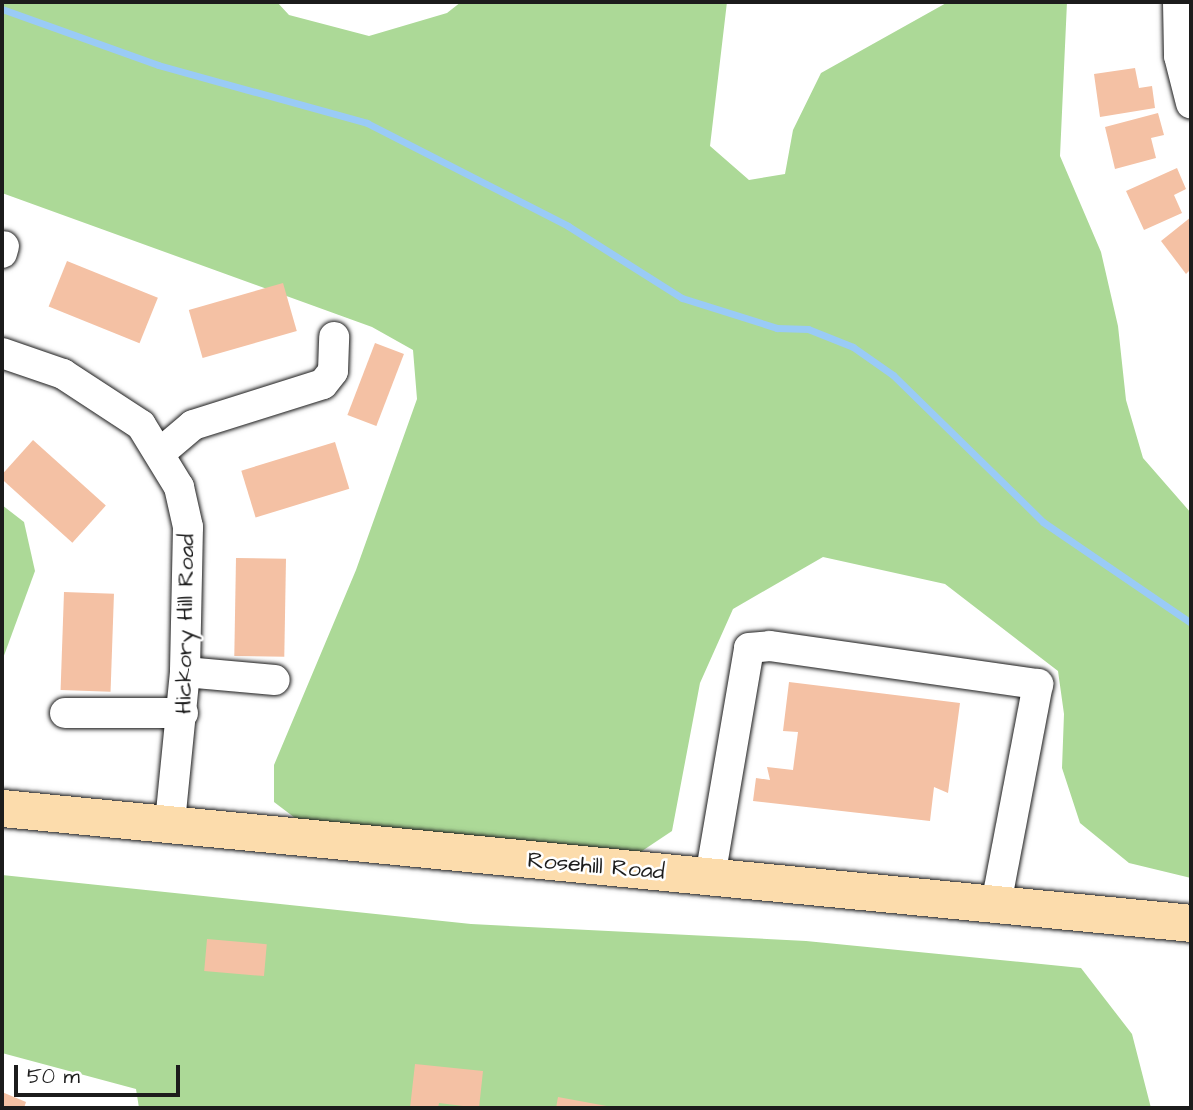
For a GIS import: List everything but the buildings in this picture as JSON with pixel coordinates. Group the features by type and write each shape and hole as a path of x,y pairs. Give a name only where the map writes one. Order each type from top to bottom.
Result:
{"main road":[{"name":"Rosehill Road","path":"2,808 1191,923"}],"street":[{"path":"1178,2 1180,56 1191,103"},
{"path":"160,453 193,425 323,384 332,371 334,337"},
{"name":"Hickory Hill Road","path":"2,353 63,374 102,396 141,425 178,487 188,527 185,673 170,823"},
{"path":"710,877 749,648 769,646 1038,684 996,904"},
{"path":"185,673 275,680"},
{"path":"65,713 183,713"}],"green space":[{"path":"2,2 277,2 289,15 369,36 447,13 461,2 727,2 710,146 749,180 785,174 793,130 821,73 948,2 1067,2 1060,156 1101,252 1118,326 1126,400 1143,458 1191,513 1191,878 1129,863 1080,823 1062,768 1064,714 1058,671 945,584 823,557 733,609 700,683 672,831 639,853 303,824 274,802 274,765 356,570 417,399 413,350 372,327 2,193"},
{"path":"2,505 24,522 35,571 2,661"},
{"path":"2,875 471,924 806,941 1081,968 1132,1034 1151,1108 139,1108 136,1089 2,1053"}],"waterway":[{"path":"2,9 158,65 367,123 568,226 682,298 777,328 808,329 853,347 893,375 1043,522 1191,623"}]}
